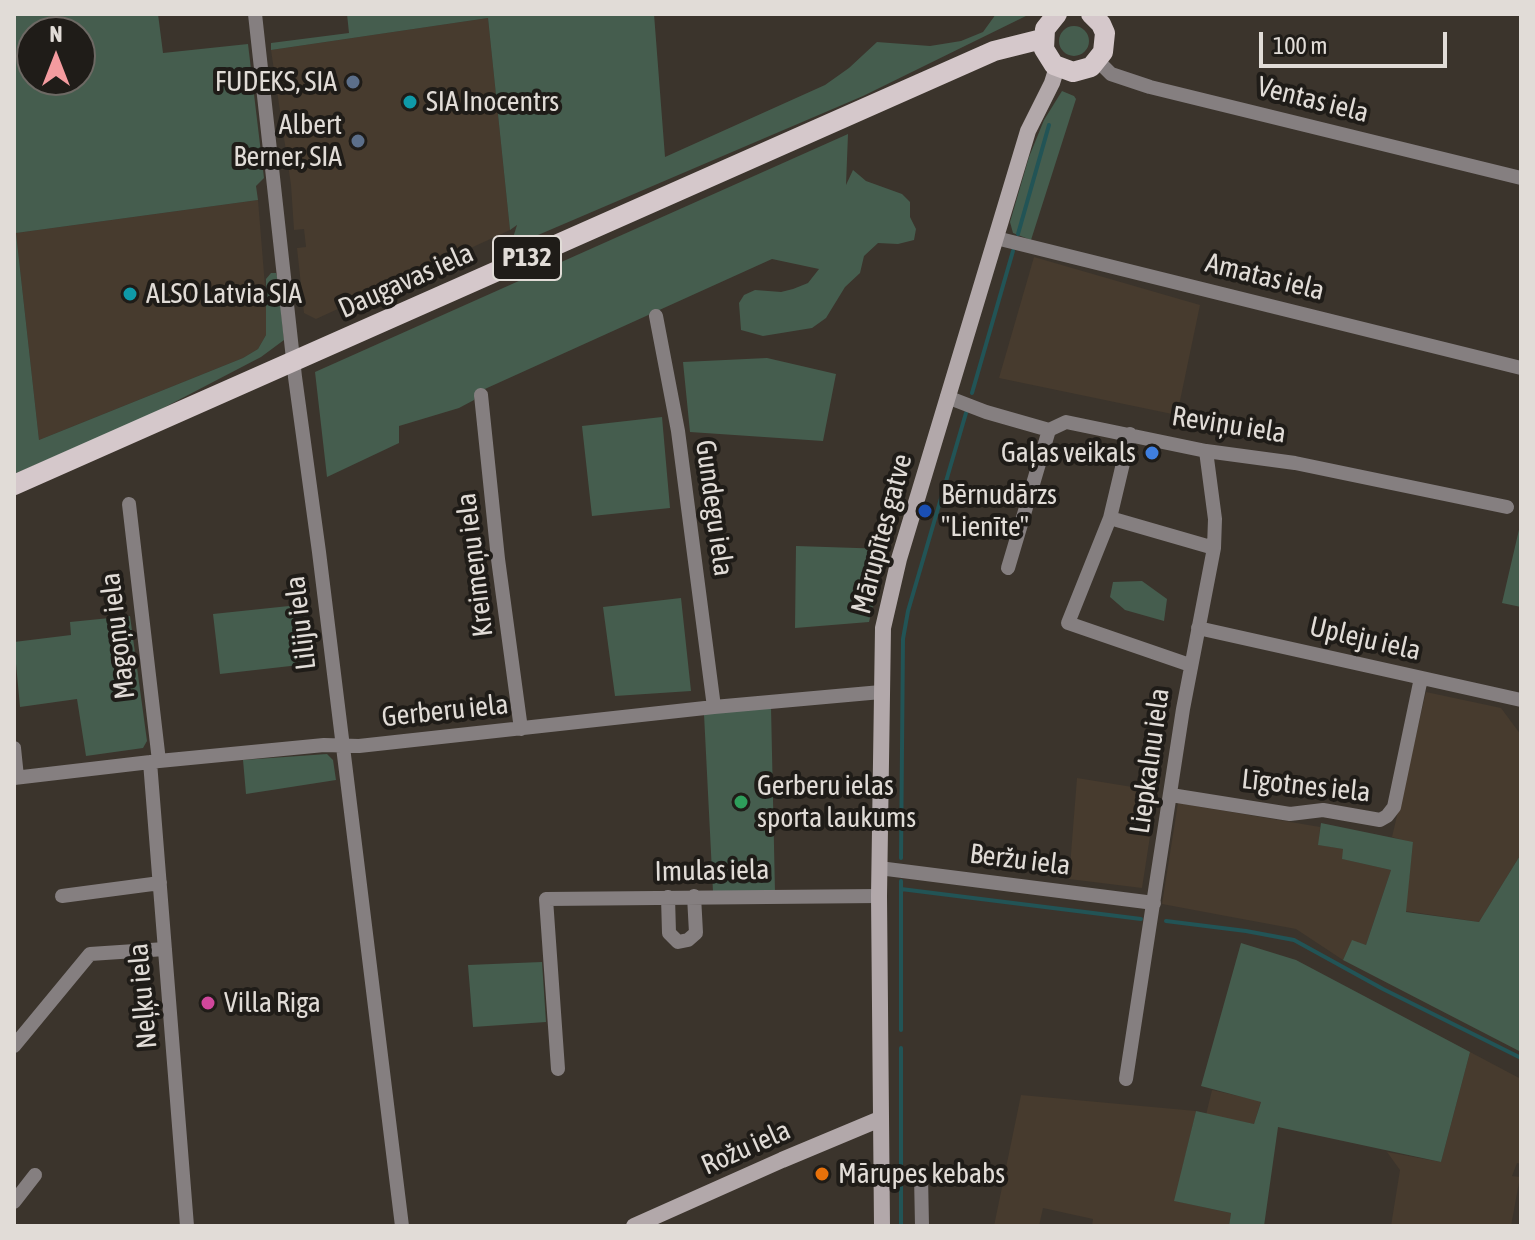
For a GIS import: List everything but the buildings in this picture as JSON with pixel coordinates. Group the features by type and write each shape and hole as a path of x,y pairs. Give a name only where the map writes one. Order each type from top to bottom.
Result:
{"main road":[{"path":"1057,14 1049,21 1042,39 1048,58 1057,67 1073,72 1082,71 1098,61 1105,43 1105,33 1096,15"},
{"name":"Daugavas iela","path":"14,485 994,51 1042,39"}],"street":[{"name":"Liliju iela","path":"255,14 293,361 402,1226"},
{"name":"Ventas iela","path":"1098,61 1111,74 1150,87 1521,178"},
{"name":"Mārupītes gatve","path":"882,1226 879,868 883,628 888,598 1028,131 1057,67"},
{"name":"Amatas iela","path":"996,238 1521,368"},
{"name":"Gundegu iela","path":"656,316 678,431 714,707"},
{"name":"Kreimeņu iela","path":"481,395 498,559 521,729"},
{"name":"Reviņu iela","path":"947,397 1049,430 1066,422 1206,451 1295,463 1507,507"},
{"path":"1008,568 1049,430"},
{"path":"1130,434 1110,518 1068,623 1190,665"},
{"name":"Liepkalnu iela","path":"1126,1079 1190,665 1214,548 1215,519 1206,451"},
{"name":"Magoņu iela","path":"129,504 154,762"},
{"path":"1110,518 1214,548"},
{"name":"Upleju iela","path":"1198,628 1521,700"},
{"name":"Līgotnes iela","path":"1171,795 1290,814 1323,810 1380,820 1394,807 1421,678"},
{"name":"Gerberu iela","path":"16,778 881,692"},
{"path":"14,748 16,778"},
{"name":"Neļķu iela","path":"154,762 160,883 187,1226"},
{"name":"Beržu iela","path":"879,868 1154,903"},
{"path":"62,896 160,883"},
{"path":"668,897 669,933 678,942 688,940 696,933 694,896"},
{"name":"Imulas iela","path":"558,1069 546,899 879,896"},
{"path":"14,1046 90,954 165,949"},
{"name":"Rožu iela","path":"636,1226 880,1119"},
{"path":"14,1202 35,1175"},
{"path":"921,1175 922,1226"}],"shaded area":[{"path":"488,18 510,230 316,319 304,313 297,248 306,247 304,229 294,230 291,185 271,50"},
{"path":"258,200 268,323 266,335 258,349 243,358 39,440 16,233"},
{"path":"1034,257 1200,305 1177,415 999,378"},
{"path":"1426,692 1501,708 1521,735 1521,854 1479,922 1405,911 1413,843 1392,837"},
{"path":"1077,778 1157,791 1142,888 1069,879"},
{"path":"1178,803 1320,827 1319,845 1344,849 1343,859 1391,870 1366,945 1352,941 1343,960 1296,929 1162,904"},
{"path":"1470,1052 1521,1079 1521,1164 1517,1163 1512,1176 1520,1177 1511,1226 1391,1226 1400,1170 1387,1152 1441,1162"},
{"path":"1212,1090 1261,1101 1254,1124 1206,1115"},
{"path":"1021,1095 1196,1111 1175,1201 1231,1213 1229,1226 1092,1226 1093,1219 1043,1208 1039,1226 994,1226"}],"green space":[{"path":"14,14 158,14 163,53 248,44 264,178 256,186 258,200 16,233 39,440 243,358 258,349 266,335 266,279 271,273 276,273 284,340 261,357 144,418 14,474"},
{"path":"347,14 654,14 665,157 825,85 877,42 930,46 961,41 983,32 996,14 1030,14 863,96 517,244 512,241 517,225 510,230 488,18 271,50 271,43 349,33"},
{"path":"1074,26 1085,30 1089,41 1085,52 1074,56 1063,52 1059,41 1063,30"},
{"path":"1062,91 1076,99 1031,240 1013,233 1010,222 1029,157 1044,120"},
{"path":"848,134 846,185 853,170 866,181 902,194 910,202 910,217 916,229 914,240 898,244 878,243 864,256 860,273 845,287 826,318 812,328 763,336 741,330 739,303 744,295 755,290 781,292 793,289 808,283 819,269 772,259 476,393 474,400 459,408 399,426 399,443 327,477 315,372"},
{"path":"767,358 836,374 823,441 690,432 683,362"},
{"path":"662,417 670,508 592,516 582,426"},
{"path":"1521,521 1521,607 1502,603"},
{"path":"796,546 887,549 869,622 795,628"},
{"path":"1142,581 1167,599 1164,621 1125,610 1110,597 1113,582"},
{"path":"681,598 691,691 615,696 603,607"},
{"path":"308,604 317,663 220,674 213,614"},
{"path":"130,616 147,741 143,748 86,756 77,699 20,707 14,642 71,635 70,622"},
{"name":"Gerberu ielas sporta laukums","path":"771,707 775,892 713,892 704,714"},
{"path":"327,754 333,760 336,780 246,794 243,760"},
{"path":"1321,823 1413,842 1406,912 1479,922 1521,854 1521,1052 1343,960 1352,940 1366,945 1391,870 1342,859 1343,849 1318,845"},
{"path":"1241,943 1296,960 1470,1052 1441,1162 1278,1127 1264,1226 1229,1226 1231,1213 1174,1201 1196,1111 1254,1124 1261,1102 1201,1086"},
{"path":"542,962 546,1022 473,1027 468,965"}],"waterway":[{"path":"1018,234 1049,125"},
{"path":"972,393 1013,251"},
{"path":"901,858 903,639 908,611 966,413"},
{"path":"901,881 901,1030"},
{"path":"901,889 1141,919"},
{"path":"1166,921 1294,940 1383,989 1521,1058"},
{"path":"901,1048 901,1226"}],"place":[{"name":"FUDEKS, SIA","path":"353,82"},
{"name":"SIA Inocentrs","path":"410,102"},
{"name":"Albert Berner, SIA","path":"358,141"},
{"name":"ALSO Latvia SIA","path":"130,294"},
{"name":"Gaļas veikals","path":"1152,453"},
{"name":"Bērnudārzs \"Lienīte\"","path":"925,511"},
{"name":"Gerberu ielas sporta laukums","path":"741,802"},
{"name":"Villa Riga","path":"208,1003"},
{"name":"Mārupes kebabs","path":"822,1174"}]}
